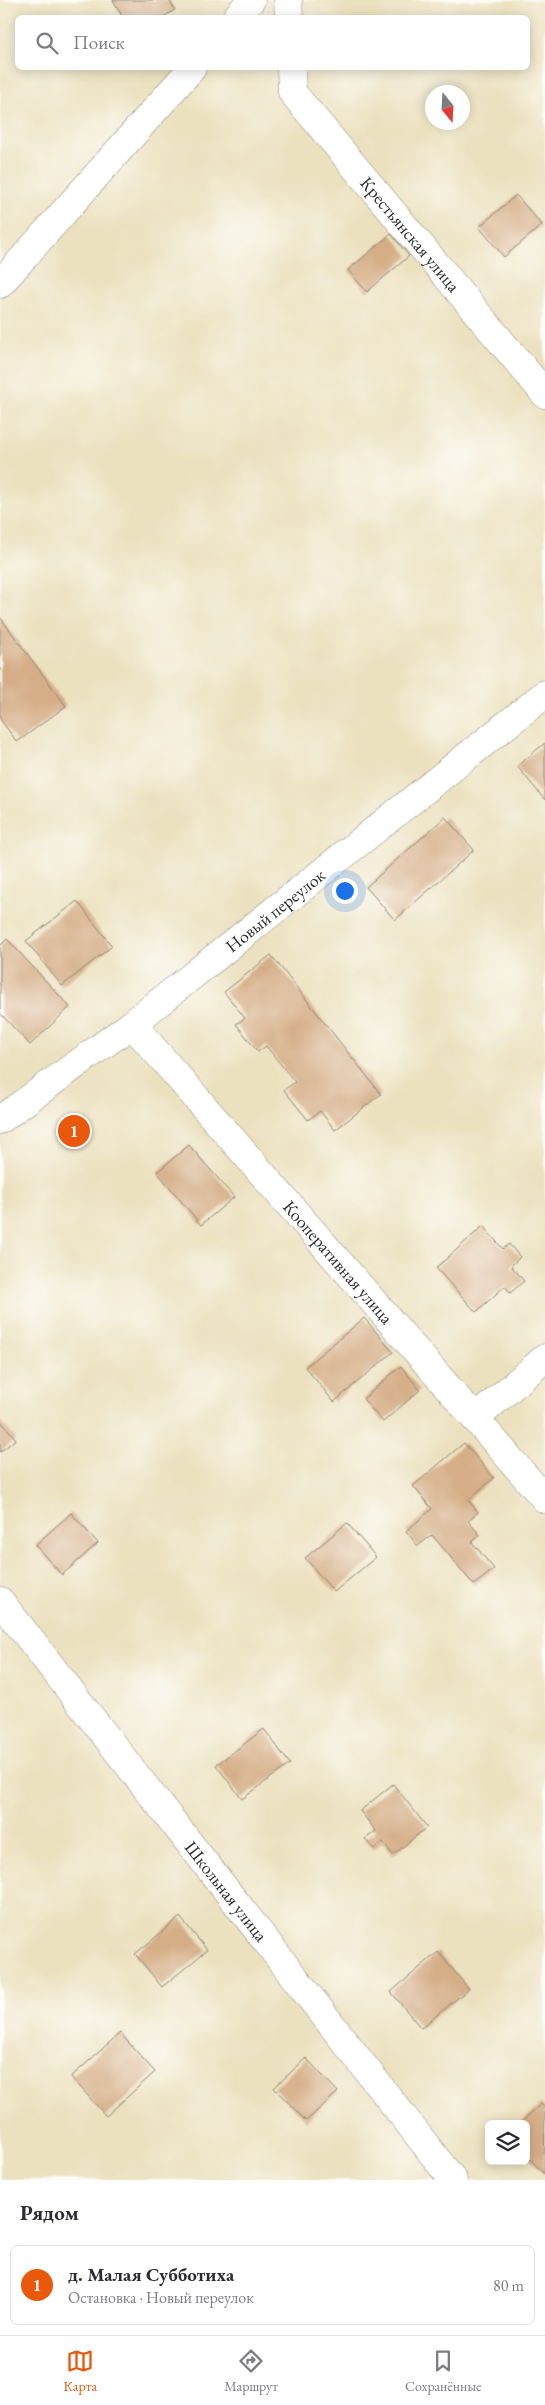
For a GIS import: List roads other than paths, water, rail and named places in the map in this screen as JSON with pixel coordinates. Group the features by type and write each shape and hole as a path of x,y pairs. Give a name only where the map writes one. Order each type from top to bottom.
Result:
{"street":[{"path":"238,15 251,0"},
{"path":"288,0 289,15"},
{"path":"0,284 190,70"},
{"name":"Крестьянская улица","path":"291,70 292,92 545,394"},
{"name":"Новый переулок","path":"0,1120 132,1024 545,694"},
{"name":"Кооперативная улица","path":"132,1024 545,1499"},
{"path":"476,1418 545,1358"},
{"name":"Школьная улица","path":"0,1601 453,2180"}],"place":[{"name":"д. Малая Субботиха","path":"74,1131"}]}
